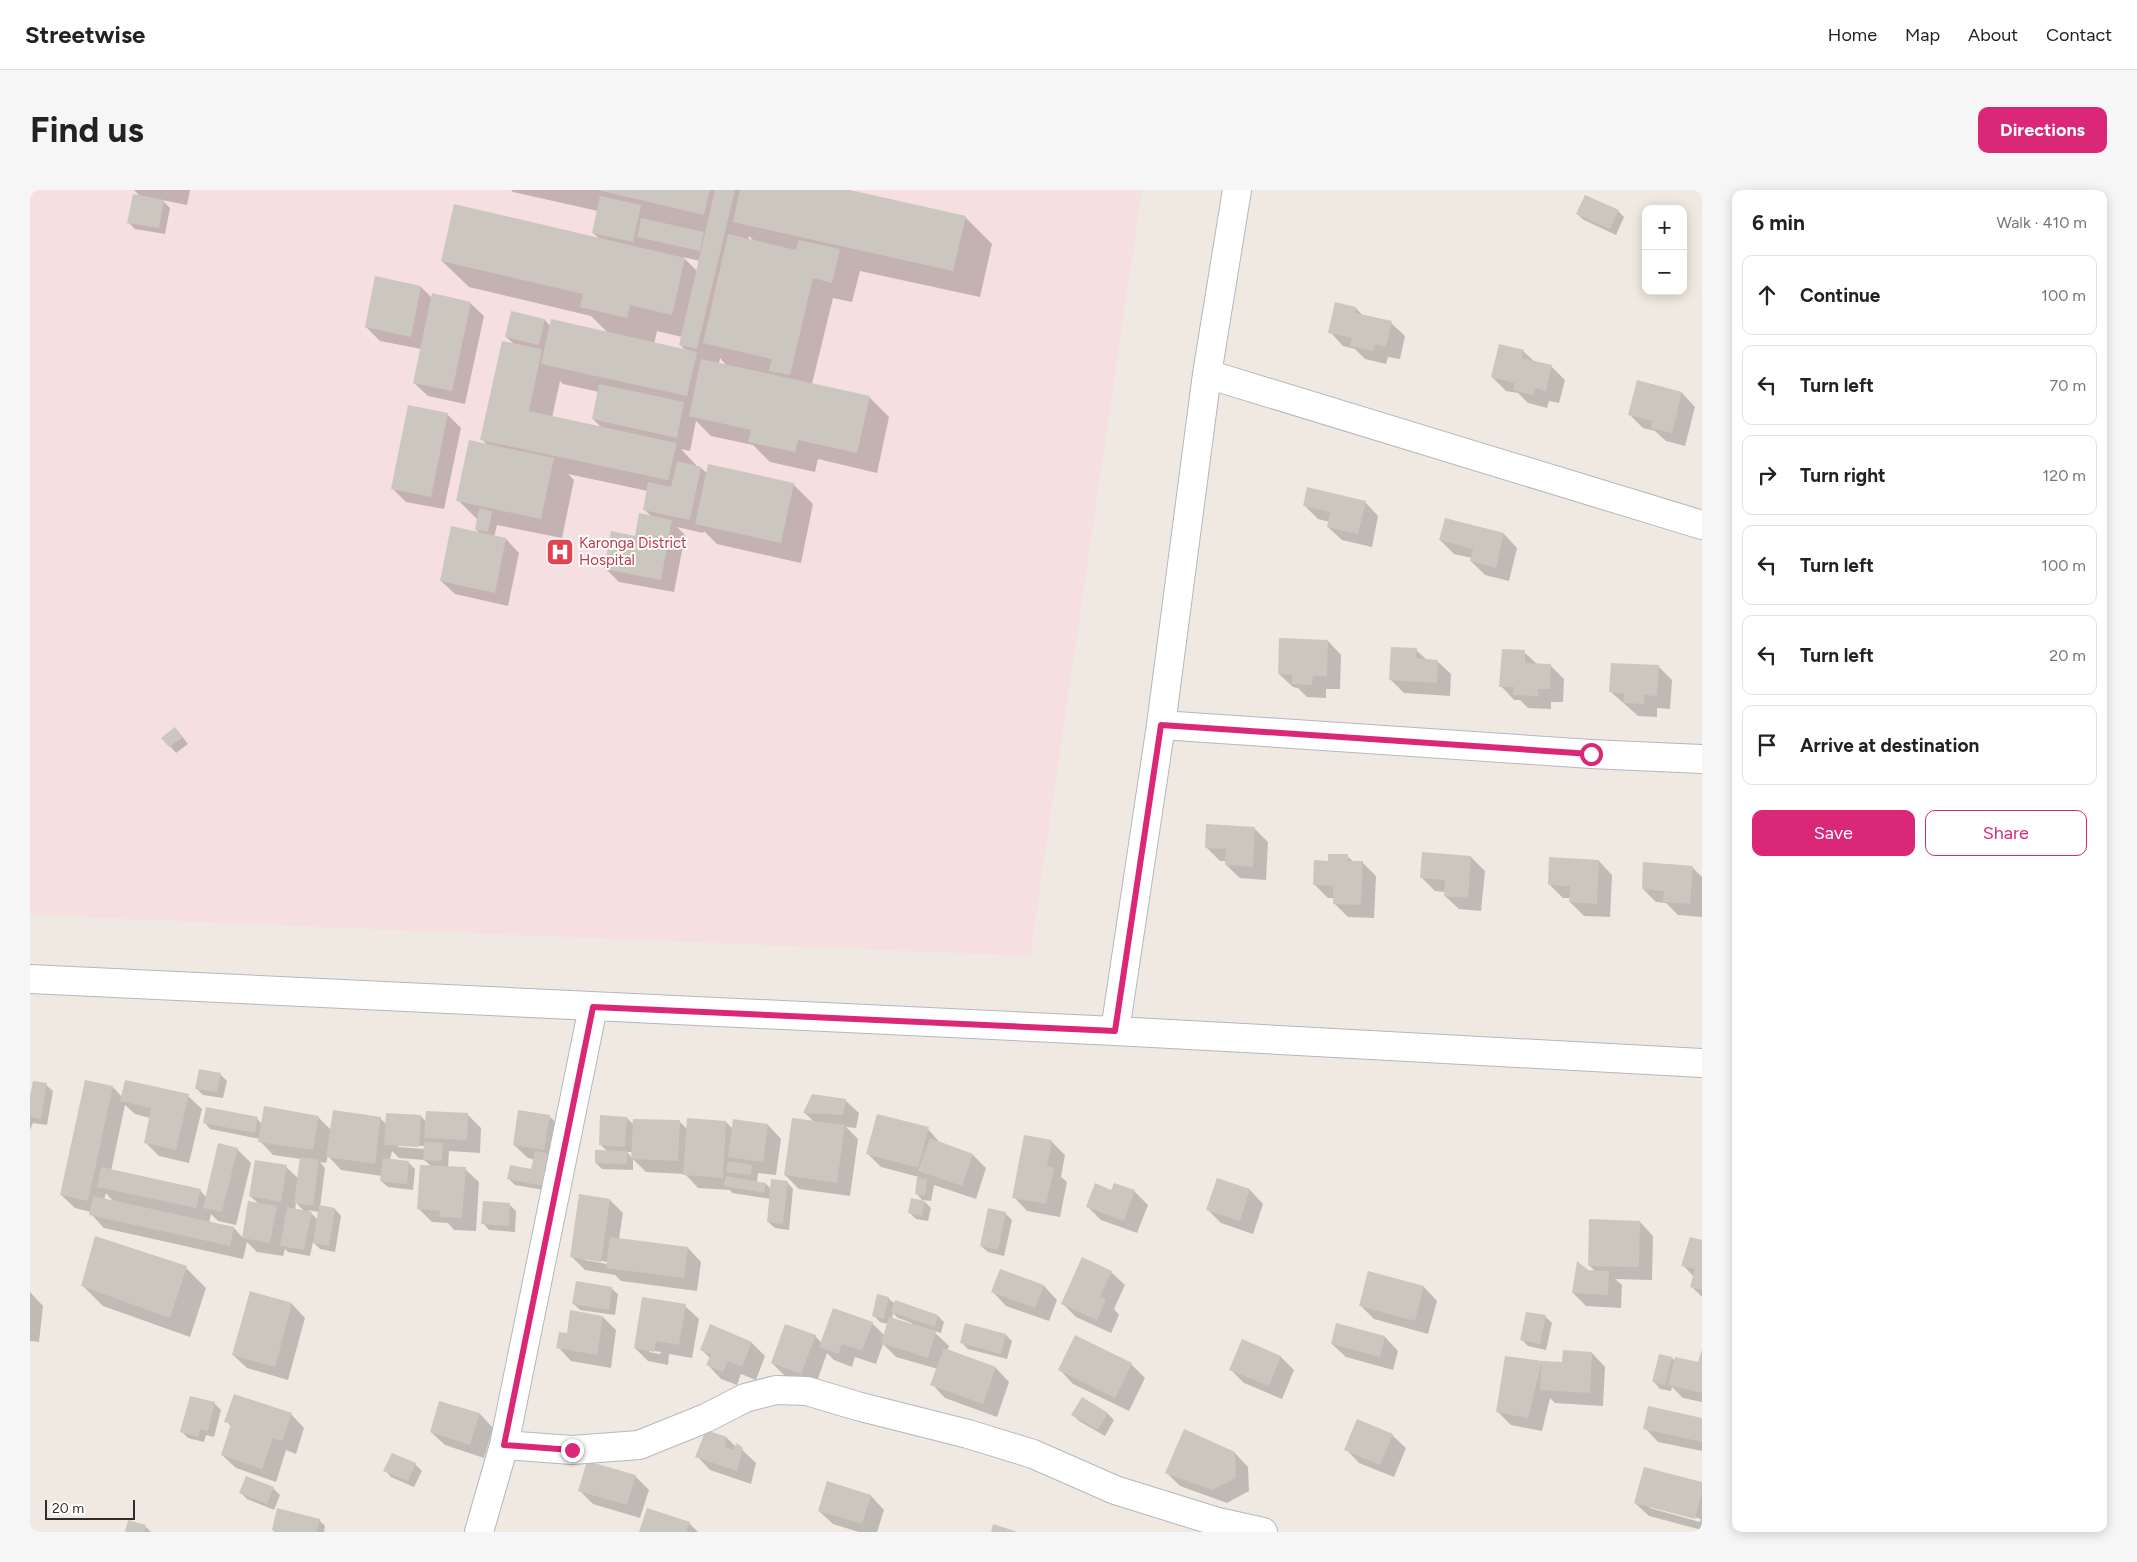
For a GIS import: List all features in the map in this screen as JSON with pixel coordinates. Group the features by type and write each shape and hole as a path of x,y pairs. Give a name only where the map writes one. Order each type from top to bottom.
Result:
{"street":[{"path":"1115,1031 1161,725 1207,374 1237,190"},
{"path":"1207,374 1702,526"},
{"path":"1161,725 1591,754 1702,759"},
{"path":"30,979 1115,1031 1702,1063"},
{"path":"479,1532 504,1445 593,1007"},
{"path":"504,1445 572,1450 639,1445 706,1418 745,1398 776,1390 807,1391 857,1406 968,1434 1033,1454 1115,1490 1218,1522 1263,1532"}],"shaded area":[{"name":"Karonga District Hospital","path":"30,190 1142,190 1030,956 30,915"}],"building":[{"path":"598,190 710,190 704,215"},
{"path":"715,190 735,190 697,349 679,345"},
{"path":"740,190 850,190 966,216 953,271 733,222"},
{"path":"133,194 164,200 159,228 127,223"},
{"path":"1585,195 1619,210 1610,229 1576,214"},
{"path":"600,196 641,205 633,242 592,233"},
{"path":"454,204 685,258 672,315 630,305 627,318 580,307 583,294 441,261"},
{"path":"641,218 704,232 700,251 637,237"},
{"path":"728,234 796,250 799,240 840,249 832,283 813,278 790,375 769,371 772,359 703,343"},
{"path":"375,276 421,286 411,337 365,327"},
{"path":"432,293 471,302 452,391 413,383"},
{"path":"1335,302 1356,307 1355,313 1392,321 1386,347 1375,344 1373,351 1350,346 1352,338 1328,333"},
{"path":"511,311 545,319 539,345 505,337"},
{"path":"551,319 697,352 687,396 541,364"},
{"path":"502,341 542,349 529,411 677,443 668,480 480,440"},
{"path":"1499,344 1524,350 1522,358 1552,365 1546,391 1535,388 1534,395 1513,390 1514,383 1491,377"},
{"path":"701,359 870,396 857,453 798,440 795,452 748,442 751,430 689,416"},
{"path":"1637,380 1682,392 1672,433 1651,428 1653,421 1628,415"},
{"path":"599,384 684,402 677,438 592,419"},
{"path":"408,405 448,413 431,497 391,489"},
{"path":"469,440 554,458 541,519 456,501"},
{"path":"677,461 701,467 690,520 643,510 648,482 671,487"},
{"path":"708,464 794,483 781,543 695,524"},
{"path":"1307,487 1366,501 1358,534 1327,527 1330,512 1303,506"},
{"path":"479,508 492,511 488,532 475,530"},
{"path":"639,513 672,520 661,580 604,569 611,531 635,536"},
{"path":"1445,518 1504,533 1496,568 1470,561 1473,549 1439,540"},
{"path":"451,526 506,538 495,593 440,581"},
{"path":"1279,638 1328,640 1327,676 1313,676 1312,685 1292,684 1292,675 1278,674"},
{"path":"1391,647 1417,648 1416,658 1438,660 1437,683 1389,680"},
{"path":"1502,649 1525,650 1525,663 1551,664 1550,689 1538,689 1538,696 1513,695 1514,687 1499,687"},
{"path":"1611,663 1659,665 1657,696 1644,695 1644,704 1623,703 1624,694 1609,692"},
{"path":"175,727 183,737 169,747 161,738"},
{"path":"1206,824 1255,827 1253,867 1225,865 1226,849 1205,848"},
{"path":"1422,852 1471,856 1468,898 1444,896 1445,880 1420,878"},
{"path":"1328,854 1348,854 1348,861 1363,861 1361,905 1333,904 1333,886 1313,885 1314,860 1328,861"},
{"path":"1549,857 1599,860 1597,904 1569,902 1570,886 1548,885"},
{"path":"1643,862 1693,866 1690,904 1663,902 1664,891 1642,889"},
{"path":"199,1069 221,1073 217,1092 195,1089"},
{"path":"85,1080 113,1086 88,1201 60,1195"},
{"path":"125,1080 189,1094 176,1150 144,1143 151,1108 120,1101"},
{"path":"33,1081 47,1083 41,1119 30,1117 30,1096"},
{"path":"812,1094 846,1099 843,1115 803,1113"},
{"path":"264,1106 319,1116 313,1150 258,1142"},
{"path":"206,1107 258,1117 255,1133 203,1123"},
{"path":"333,1110 381,1117 375,1164 326,1157"},
{"path":"518,1110 550,1115 544,1150 513,1145"},
{"path":"426,1111 468,1113 467,1140 424,1138"},
{"path":"386,1113 421,1115 419,1147 384,1145"},
{"path":"877,1114 929,1127 918,1168 866,1154"},
{"path":"600,1115 627,1117 625,1147 599,1145"},
{"path":"687,1118 726,1121 723,1178 683,1175"},
{"path":"792,1118 845,1125 837,1183 784,1175"},
{"path":"633,1119 680,1120 678,1161 631,1159"},
{"path":"733,1119 768,1124 763,1162 728,1157"},
{"path":"1024,1135 1052,1140 1047,1166 1054,1168 1046,1204 1012,1198"},
{"path":"930,1138 973,1154 962,1186 918,1171"},
{"path":"424,1142 443,1143 442,1161 423,1160"},
{"path":"218,1143 238,1148 222,1212 203,1208"},
{"path":"595,1150 627,1151 627,1164 595,1163"},
{"path":"535,1151 550,1154 544,1186 507,1179 510,1165 531,1169"},
{"path":"300,1157 319,1160 313,1206 294,1203"},
{"path":"383,1158 409,1161 407,1184 380,1181"},
{"path":"255,1160 287,1165 281,1202 249,1196"},
{"path":"728,1161 752,1165 751,1175 726,1172"},
{"path":"420,1165 466,1167 462,1218 439,1217 440,1211 417,1209"},
{"path":"101,1167 201,1189 196,1208 97,1187"},
{"path":"726,1176 766,1183 764,1193 724,1186"},
{"path":"917,1177 927,1179 925,1196 915,1194"},
{"path":"1217,1178 1250,1189 1240,1221 1206,1210"},
{"path":"771,1179 788,1181 783,1224 767,1222"},
{"path":"1095,1183 1111,1190 1114,1183 1135,1190 1124,1221 1086,1207"},
{"path":"579,1194 610,1199 601,1262 570,1257"},
{"path":"93,1196 234,1227 230,1246 89,1215"},
{"path":"911,1198 925,1201 922,1216 908,1213"},
{"path":"248,1201 277,1206 270,1243 242,1238"},
{"path":"483,1201 510,1203 509,1226 481,1224"},
{"path":"319,1205 335,1208 329,1246 313,1243"},
{"path":"287,1207 312,1212 304,1250 280,1246"},
{"path":"988,1208 1006,1212 998,1250 980,1246"},
{"path":"1589,1219 1640,1221 1639,1267 1588,1266"},
{"path":"95,1236 187,1266 170,1318 81,1286"},
{"path":"610,1237 688,1247 684,1278 606,1268"},
{"path":"1690,1237 1702,1240 1702,1290 1690,1287 1695,1269 1681,1266"},
{"path":"1082,1257 1112,1271 1100,1297 1106,1300 1097,1320 1061,1304"},
{"path":"1577,1261 1588,1270 1609,1271 1608,1295 1572,1293"},
{"path":"1000,1269 1044,1285 1035,1308 991,1292"},
{"path":"1368,1271 1424,1286 1415,1321 1359,1306"},
{"path":"576,1281 612,1287 609,1310 572,1304"},
{"path":"250,1291 292,1303 275,1367 232,1355"},
{"path":"877,1294 889,1297 884,1319 872,1316"},
{"path":"642,1297 686,1304 679,1345 656,1341 654,1352 634,1348"},
{"path":"895,1300 938,1315 935,1327 891,1312"},
{"path":"833,1308 873,1322 862,1351 842,1344 838,1354 819,1347"},
{"path":"570,1310 603,1316 597,1355 556,1348 559,1332 567,1333"},
{"path":"1526,1312 1546,1315 1540,1344 1520,1340"},
{"path":"889,1317 936,1331 928,1358 881,1343"},
{"path":"965,1323 1006,1334 1001,1354 960,1343"},
{"path":"1336,1323 1385,1336 1380,1357 1331,1344"},
{"path":"710,1324 752,1342 742,1367 728,1361 723,1372 706,1365 711,1354 700,1350"},
{"path":"785,1324 816,1335 801,1374 771,1363"},
{"path":"1075,1335 1132,1363 1115,1398 1058,1370"},
{"path":"1242,1339 1281,1356 1269,1386 1229,1370"},
{"path":"944,1348 996,1367 983,1404 930,1385"},
{"path":"1702,1349 1702,1393 1668,1385 1675,1357 1698,1362"},
{"path":"1563,1350 1592,1352 1590,1393 1540,1390 1542,1361 1562,1362"},
{"path":"1659,1354 1672,1357 1665,1385 1652,1382"},
{"path":"1505,1356 1542,1361 1528,1418 1496,1412"},
{"path":"234,1394 292,1413 282,1441 273,1438 262,1469 221,1455 231,1424 224,1422"},
{"path":"190,1396 215,1402 208,1431 200,1429 198,1437 180,1432"},
{"path":"1082,1397 1108,1413 1098,1430 1071,1415"},
{"path":"439,1401 480,1413 470,1445 430,1432"},
{"path":"1648,1406 1702,1418 1702,1442 1643,1429"},
{"path":"1357,1419 1393,1434 1380,1465 1344,1450"},
{"path":"1184,1429 1235,1452 1236,1478 1212,1490 1165,1473"},
{"path":"706,1430 727,1437 725,1447 733,1450 737,1443 743,1448 737,1471 695,1457"},
{"path":"392,1453 416,1463 408,1481 383,1471"},
{"path":"587,1461 636,1475 627,1505 578,1491"},
{"path":"1644,1467 1702,1482 1702,1492 1695,1519 1634,1503"},
{"path":"246,1476 274,1487 267,1504 239,1493"},
{"path":"827,1481 871,1495 862,1524 818,1511"},
{"path":"277,1508 320,1519 316,1532 279,1532 272,1530"},
{"path":"647,1508 690,1522 686,1532 639,1532"},
{"path":"128,1520 146,1525 144,1532 125,1532"},
{"path":"993,1524 1018,1532 991,1532"}],"place":[{"name":"Karonga District Hospital","path":"560,552"}],"route":[{"path":"572,1450 504,1445 593,1007 1115,1031 1161,725 1591,754"}]}
